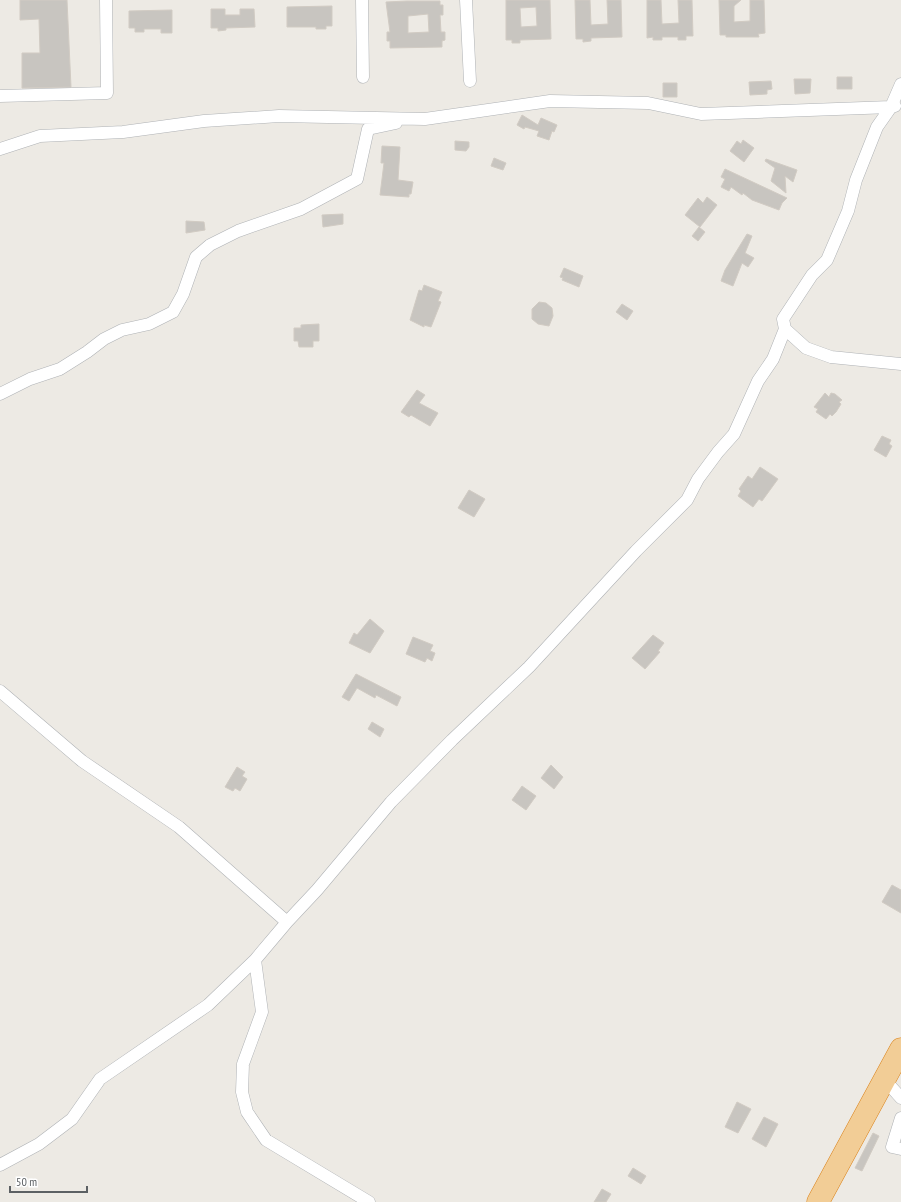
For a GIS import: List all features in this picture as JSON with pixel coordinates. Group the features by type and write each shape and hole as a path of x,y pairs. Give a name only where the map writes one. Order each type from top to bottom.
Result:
{"highway":[{"path":"818,1202 901,1049"}],"street":[{"path":"0,96 107,93 106,0"},
{"path":"362,0 363,77"},
{"path":"466,0 470,82"},
{"path":"0,1165 39,1144 72,1119 100,1079 208,1005 255,960 287,922 317,890 391,802 452,740 529,667 636,551 687,500 698,479 718,452 734,434 758,381 773,359 785,329 784,318 812,275 827,260 848,211 856,180 877,127 896,105 901,84"},
{"path":"0,394 30,379 60,368 87,352 104,339 122,330 149,324 173,312 183,294 196,257 210,245 238,231 301,209 357,179 368,129 425,119 550,101 648,103 701,114 896,105"},
{"path":"0,148 40,136 123,132 204,122 279,116 425,119"},
{"path":"785,329 806,348 831,357 901,364"},
{"path":"0,691 82,761 179,827 287,922"},
{"path":"255,960 262,1012 242,1064 242,1092 247,1112 266,1140 369,1202"},
{"path":"884,1079 901,1098"},
{"path":"901,1118 892,1146 901,1149"}],"building":[{"path":"20,0 67,0 71,87 22,88 22,53 40,53 39,19 20,20"},
{"path":"506,0 550,0 551,39 520,40 520,43 512,43 512,40 506,40","holes":["536,7 537,26 521,27 520,8"]},
{"path":"575,0 590,0 591,25 608,24 607,0 621,0 622,37 591,38 591,41 583,42 583,39 576,39"},
{"path":"647,0 661,0 662,24 679,23 678,0 692,0 693,36 686,36 686,40 678,40 678,37 662,37 662,40 653,40 653,37 647,38"},
{"path":"719,0 741,0 734,6 734,22 750,21 750,0 764,0 765,33 758,34 759,37 726,37 726,35 720,35"},
{"path":"440,1 440,5 443,5 443,15 440,15 441,32 445,32 445,40 442,41 442,47 390,48 390,41 387,41 387,32 390,32 386,2","holes":["428,14 429,32 408,33 408,16"]},
{"path":"332,6 332,26 326,26 326,29 316,29 316,27 287,27 287,7"},
{"path":"211,9 225,9 225,15 240,15 240,9 254,9 255,27 226,28 226,30 218,31 218,28 211,28"},
{"path":"172,10 172,33 161,33 161,29 144,29 144,32 135,32 135,28 129,28 129,11"},
{"path":"837,77 852,77 852,89 837,89"},
{"path":"794,79 811,79 810,93 795,94"},
{"path":"771,81 772,89 767,90 767,94 750,95 749,82"},
{"path":"663,83 677,83 677,97 663,97"},
{"path":"522,115 538,125 541,118 557,125 554,132 552,131 549,140 537,136 539,131 525,127 524,129 517,125"},
{"path":"743,140 754,148 744,162 730,151 737,141 741,144"},
{"path":"455,141 469,142 469,147 466,151 455,150"},
{"path":"382,146 400,147 398,180 413,182 409,197 380,195 384,163 381,163"},
{"path":"494,158 506,163 503,170 491,166"},
{"path":"766,159 797,170 793,182 785,176 786,193 771,181 775,168 765,161"},
{"path":"725,169 787,198 782,203 779,210 752,200 743,193 742,195 731,187 729,191 721,187 725,179 721,177"},
{"path":"707,197 717,205 700,227 685,215 698,198 703,203"},
{"path":"343,214 343,224 323,227 322,215"},
{"path":"186,221 204,222 205,230 186,233"},
{"path":"699,227 705,232 698,241 692,236"},
{"path":"747,234 752,236 745,253 754,258 748,267 742,263 733,286 721,281 725,270"},
{"path":"564,268 583,276 579,287 562,280 563,278 560,277"},
{"path":"424,285 442,292 438,301 441,302 431,327 424,325 424,327 410,320 419,290 422,291"},
{"path":"539,302 546,303 552,308 553,316 549,326 538,324 532,319 532,309"},
{"path":"622,304 633,311 627,320 616,312"},
{"path":"319,324 319,341 313,341 313,347 299,347 298,341 294,341 294,328 301,328 301,325"},
{"path":"417,390 425,395 419,403 438,413 430,426 411,415 409,417 401,412"},
{"path":"825,393 829,397 831,393 835,394 842,400 839,402 841,404 836,412 832,416 830,414 826,419 816,412 818,409 814,407"},
{"path":"882,436 891,440 889,444 892,446 886,457 874,450"},
{"path":"760,467 778,479 762,501 759,499 753,507 738,496 741,491 739,489 748,476 752,479"},
{"path":"469,490 485,499 474,517 458,508"},
{"path":"370,619 384,631 370,653 349,643 354,633 357,635"},
{"path":"653,635 664,643 658,651 660,652 645,669 632,658"},
{"path":"413,637 433,645 430,651 435,653 432,661 427,658 425,662 406,654"},
{"path":"356,674 401,697 397,706 376,695 375,698 357,688 349,701 342,697"},
{"path":"372,722 384,729 380,737 368,729"},
{"path":"551,765 563,777 554,789 541,778"},
{"path":"237,767 245,772 242,776 247,779 240,791 235,788 233,791 225,787"},
{"path":"522,786 536,796 526,810 512,800"},
{"path":"892,885 901,890 901,913 882,902"},
{"path":"737,1102 751,1109 738,1133 725,1127"},
{"path":"764,1117 778,1124 766,1147 752,1139"},
{"path":"873,1133 879,1136 862,1171 855,1168"},
{"path":"633,1168 646,1176 641,1184 628,1176"},
{"path":"602,1189 611,1194 606,1202 594,1202"}]}
